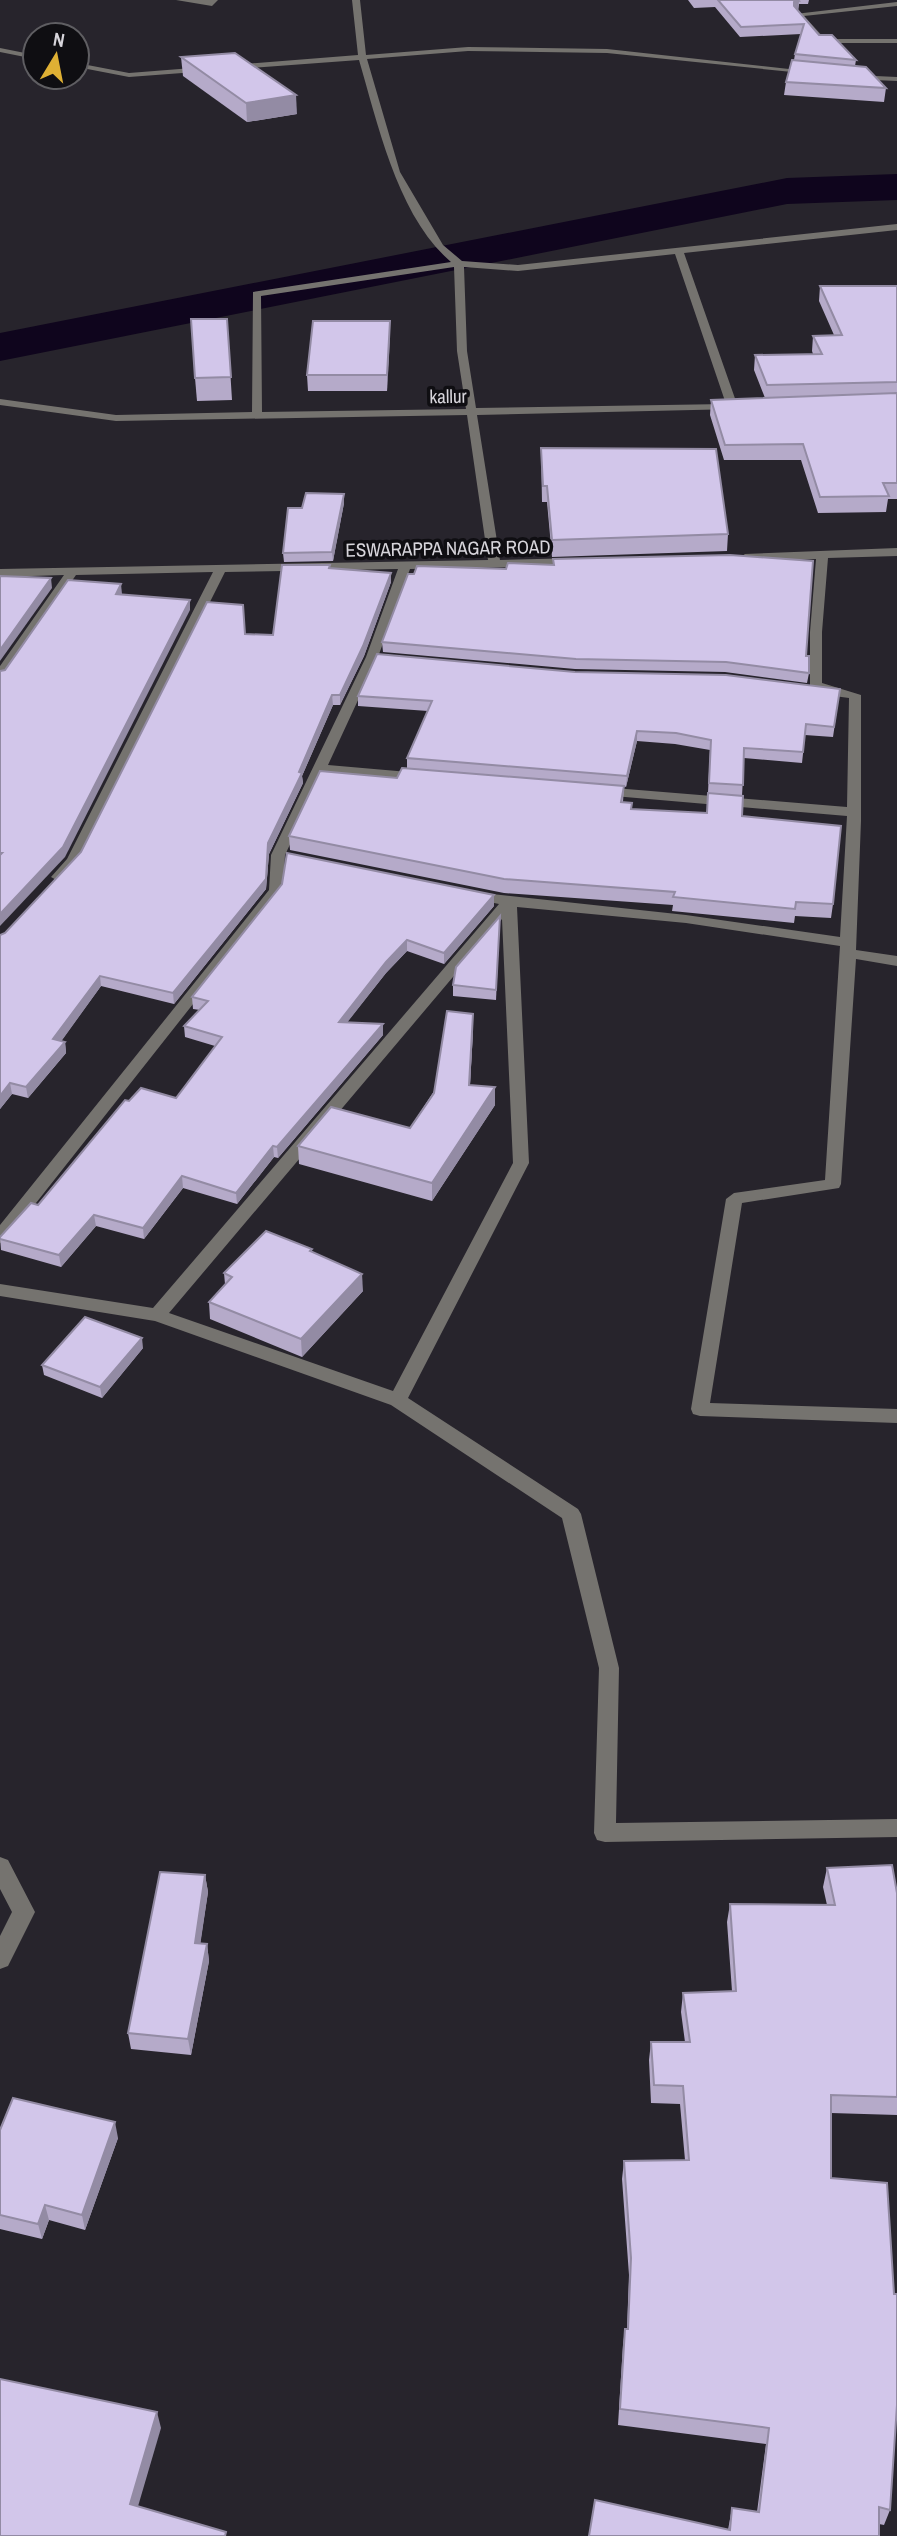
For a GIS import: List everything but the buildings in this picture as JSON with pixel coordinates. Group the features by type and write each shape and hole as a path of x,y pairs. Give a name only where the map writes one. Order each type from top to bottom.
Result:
{"street":[{"path":"180,0 212,4 214,0"},
{"path":"356,0 362,56 396,172 439,247 458,264 462,351 474,413 495,565"},
{"path":"897,4 799,13 823,40 897,41"},
{"path":"0,50 21,54"},
{"path":"91,68 128,75 468,50 607,51 825,74"},
{"path":"838,75 897,79"},
{"path":"257,416 256,294 458,264 518,268 893,227 897,239"},
{"path":"678,250 732,407"},
{"name":"kallur","path":"0,402 116,418 746,406"},
{"path":"738,558 897,552"},
{"path":"821,556 816,686 855,695"},
{"name":"ESWARAPPA NAGAR ROAD","path":"0,573 586,562"},
{"path":"0,1237 276,890 285,856 319,768 379,658 378,636 405,567"},
{"path":"46,890 73,861 221,568"},
{"path":"0,675 73,571"},
{"path":"803,689 855,695"},
{"path":"855,695 848,948 834,1184 734,1199 700,1409 897,1416"},
{"path":"319,768 429,777"},
{"path":"593,791 853,812"},
{"path":"454,891 509,902 687,919 848,948 897,961"},
{"path":"157,1315 509,902"},
{"path":"398,1400 521,1163 509,902"},
{"path":"0,1290 157,1315 398,1400 571,1514 609,1668 605,1833 897,1828"},
{"path":"0,1867 23,1912 0,1959"}],"waterway":[{"path":"0,347 787,191 897,187"}]}
